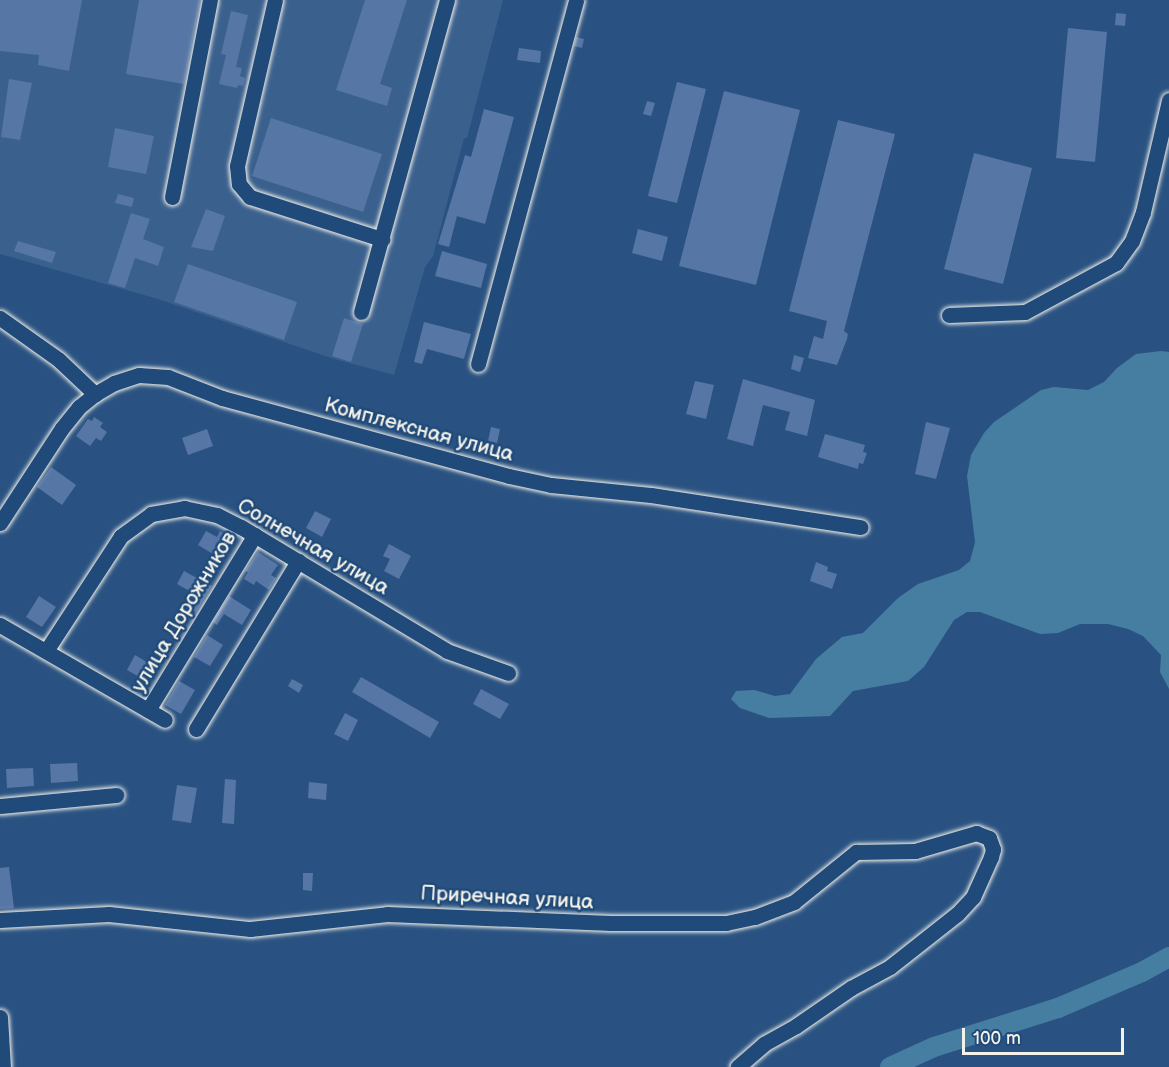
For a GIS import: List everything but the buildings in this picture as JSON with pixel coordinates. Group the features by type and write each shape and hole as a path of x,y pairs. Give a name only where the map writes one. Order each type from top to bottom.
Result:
{"street":[{"path":"172,197 210,0"},
{"path":"276,0 237,166 239,184 250,198 382,239"},
{"path":"361,312 447,0"},
{"path":"478,364 576,0"},
{"path":"949,315 1025,312 1116,263 1132,241 1143,212 1169,100"},
{"path":"0,318 59,360 95,393"},
{"name":"Комплексная улица","path":"0,523 62,428 78,408 95,393 114,383 139,375 168,377 222,398 509,477 551,485 651,495 861,527"},
{"name":"Солнечная улица","path":"46,651 121,536 151,514 166,509 201,511 217,516 255,535 447,651 508,673"},
{"name":"улица Дорожников","path":"148,710 255,535"},
{"path":"196,729 298,561"},
{"name":"улица Дорожников","path":"0,625 165,720"},
{"path":"0,806 116,795"},
{"name":"Приречная улица","path":"0,920 109,914 250,929 387,914 644,924 726,923 755,917 794,902 856,852 915,851 967,834 983,835 989,838 993,849 991,857 973,897 957,914 890,967 851,988 796,1026 764,1044 738,1067"},
{"path":"0,1017 3,1067"}],"shaded area":[{"path":"0,0 503,0 433,256 425,267 394,375 331,358 158,299 0,254"},
{"path":"1169,352 1169,689 1160,672 1161,655 1143,636 1128,629 1108,624 1080,624 1058,633 1040,634 980,612 967,612 954,620 924,667 908,681 853,691 830,716 769,718 740,708 731,699 736,691 754,690 775,696 790,694 816,659 842,637 863,633 898,598 918,584 959,570 970,561 975,542 967,476 971,455 984,433 994,422 1041,390 1054,387 1088,390 1104,382 1117,368 1136,354"}],"waterway":[{"path":"890,1067 934,1047 1058,1008 1142,972 1169,957"}]}
